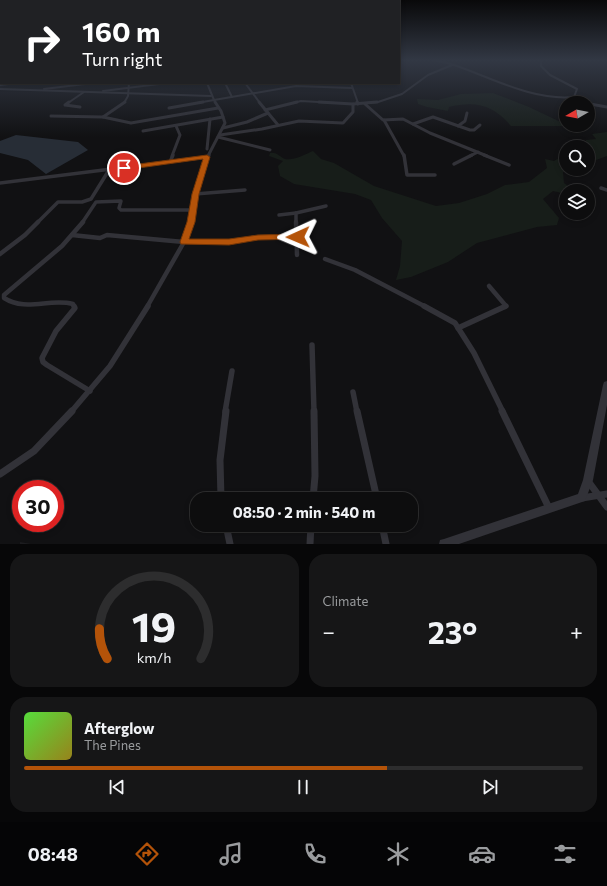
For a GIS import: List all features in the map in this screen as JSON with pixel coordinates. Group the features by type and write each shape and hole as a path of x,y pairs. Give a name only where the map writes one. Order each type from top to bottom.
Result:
{"street":[{"path":"31,90 72,85"},
{"path":"90,93 149,85"},
{"path":"0,474 34,451 59,426 110,366 160,286 184,242 191,222 195,194 207,157 225,123 212,98 208,85"},
{"path":"225,85 232,97"},
{"path":"247,85 252,94 278,125"},
{"path":"265,110 301,101 353,104 378,102 402,94 414,85"},
{"path":"513,85 534,93 559,97"},
{"path":"570,85 577,89 575,96"},
{"path":"0,89 212,98 232,97 296,86 352,88 358,104"},
{"path":"103,117 125,102 130,94 130,88"},
{"path":"80,107 65,105 84,92"},
{"path":"169,108 212,98"},
{"path":"219,136 300,121 343,123 353,112 353,104"},
{"path":"365,104 384,120 401,148 405,158 407,175 435,175"},
{"path":"595,105 607,107"},
{"path":"52,116 103,117 131,123 218,108"},
{"path":"458,126 465,121 467,113"},
{"path":"223,128 247,122 268,114"},
{"path":"143,131 223,117"},
{"path":"413,124 433,117 472,130 480,125"},
{"path":"207,149 210,119"},
{"path":"384,120 402,119 430,133 509,165"},
{"path":"170,162 180,135 176,126"},
{"path":"219,136 270,150"},
{"path":"454,164 478,152"},
{"path":"0,183 207,157"},
{"path":"0,254 25,235 58,202 82,202 91,199 109,170"},
{"path":"601,188 607,190"},
{"path":"195,194 244,190"},
{"path":"90,391 47,365 43,362 42,358 56,331 75,308 74,304 54,301 26,305 12,303 4,298 6,292 58,250 87,217 95,203 99,201 121,201 119,208 121,210 192,210"},
{"path":"279,215 296,213 326,206"},
{"path":"296,213 298,237 297,255"},
{"path":"72,235 100,238 107,235 131,236 184,242 229,242 258,237 298,237"},
{"path":"325,259 355,270 448,318 458,328 474,353 549,508"},
{"path":"458,328 506,306 489,286"},
{"path":"312,346 315,476 314,492"},
{"path":"221,492 220,469 224,420 232,371"},
{"path":"582,498 588,480 605,404 607,385"},
{"path":"353,392 375,492"},
{"path":"588,480 603,495 607,507"},
{"path":"444,544 549,508 582,498 603,495"},
{"path":"227,532 230,544"},
{"path":"310,532 310,544"},
{"path":"383,532 386,544"}],"shaded area":[{"path":"493,93 529,107 559,121 559,126 511,126 497,113 483,106 467,104 458,105 449,107 448,111 418,104 417,99 438,100 461,94"},
{"path":"607,132 607,156 595,160 595,140 586,140 596,139 592,134"},
{"path":"16,135 78,142 88,150 46,174 28,160 0,153 0,141"},
{"path":"313,151 321,159 334,163 374,186 436,206 459,203 487,194 505,185 529,182 547,168 545,159 554,161 559,158 559,176 563,176 565,184 559,184 559,192 553,191 543,199 559,218 557,225 537,227 477,243 448,262 411,277 396,280 400,266 402,241 382,218 371,200 355,194 294,184 280,176 278,166 283,161 269,156 270,153 274,153 285,159 299,157"}],"route":[{"path":"124,168 207,157 195,194 191,222 184,242 234,242 258,237 298,237"}]}
